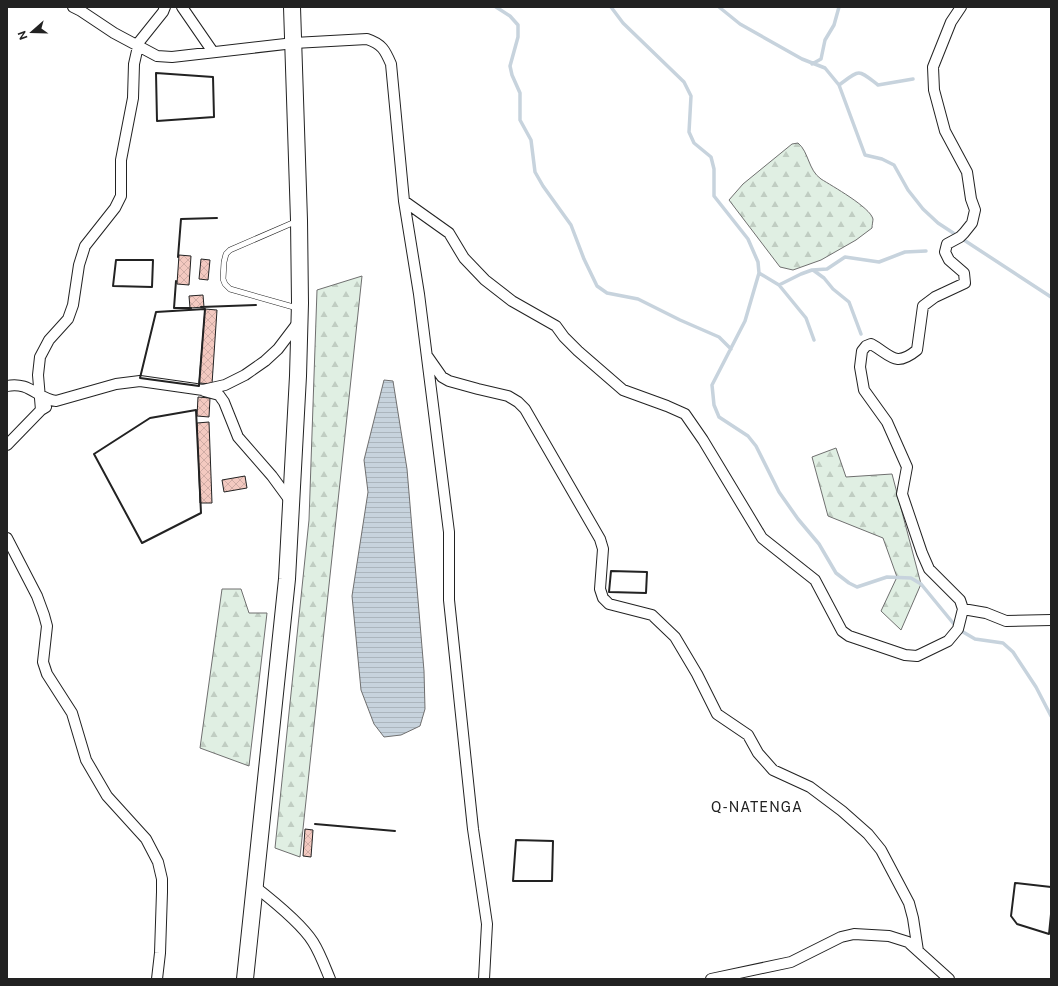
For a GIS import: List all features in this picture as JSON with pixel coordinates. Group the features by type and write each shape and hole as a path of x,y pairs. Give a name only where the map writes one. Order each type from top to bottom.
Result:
{"main road":[{"path":"245,979 287,579 298,376 300,315 300,220 292,7"},
{"path":"294,43 295,7"}],"street":[{"path":"73,7 82,11 114,33 157,56 172,57 294,43 367,39 377,42 386,51 391,64 404,201 419,294 449,532 449,600 471,813 487,924 484,979"},
{"path":"41,410 38,375 40,357 49,340 68,320 73,305 78,265 85,246 115,208 121,196 121,160 133,98 134,64 138,46 139,42 163,12 165,7"},
{"path":"182,7 213,52"},
{"path":"404,201 448,233 464,258 485,280 512,302 556,326 564,337 578,351 623,390 685,414 703,440 762,538 815,580 842,631 849,636 904,655 917,656 948,641 958,629 963,609 960,600 929,569 922,553 902,494 907,467 887,422 864,390 860,367 862,351 866,346 871,344 881,349 891,358 901,359 917,350 923,306 935,297 965,282 964,273 949,260 945,252 947,244 960,237 972,223 975,210 971,199 967,172 945,131 934,90 933,67 952,22 961,7"},
{"path":"202,390 225,385 245,375 265,360 278,349 300,315"},
{"path":"426,355 442,377 449,381 508,396 518,402 525,409 600,539 603,549 600,589 603,598 609,604 652,615 675,638 697,674 717,714 748,735 758,753 773,770 810,787 842,811 868,834 881,850 910,903 918,951"},
{"path":"7,445 41,410 56,401 116,384 140,381 202,390 219,395 224,402 238,437 272,476 291,502"},
{"path":"7,386 12,384 31,388 49,400 56,401"},
{"path":"7,538 37,596 44,615 46,626 43,662 48,674 72,713 86,760 107,796 146,839 158,862 162,879 162,892 160,952 157,979"},
{"path":"963,609 986,613 1006,621 1051,620"},
{"path":"254,886 272,900 307,933 314,943 330,979"},
{"path":"711,979 791,962 841,937 854,934 890,936 908,942 949,979"}],"lane":[{"path":"300,220 230,250 226,254 224,262 223,279 225,284 230,289 300,315"}],"green space":[{"path":"798,143 802,147 813,171 821,179 858,203 870,214 873,219 872,228 856,240 821,260 793,270 780,267 729,200 743,184 792,144"},
{"path":"362,276 300,857 275,848 309,520 317,290"},
{"path":"836,448 846,477 892,474 921,584 901,630 881,611 897,577 883,538 828,516 812,457"},
{"path":"222,589 241,589 249,613 267,613 249,766 200,748"}],"shaded area":[{"path":"384,380 393,381 407,469 424,671 425,709 420,726 401,735 384,737 374,724 361,690 352,596 368,492 364,460"}],"building":[{"path":"179,255 191,256 189,285 177,284"},
{"path":"201,259 210,260 208,280 199,279"},
{"path":"203,295 204,307 190,308 189,296"},
{"path":"205,309 217,310 212,384 199,383"},
{"path":"198,397 210,398 209,417 197,416"},
{"path":"209,422 212,503 200,503 197,423"},
{"path":"245,476 247,488 224,492 222,480"},
{"path":"305,829 313,830 311,857 303,856"}],"waterway":[{"path":"496,7 510,16 518,25 518,37 510,66 512,75 520,93 520,120 531,140 535,172 543,186 571,225 584,259 597,286 607,293 638,299 719,337 731,349"},
{"path":"611,7 623,23 684,82 691,96 689,132 694,143 711,157 714,169 714,196 748,239 758,262 759,273 745,321 712,385 714,405 719,417 748,436 756,446 779,492 798,519 819,544 836,573 857,587 887,577 911,578 921,584 958,629 975,639 1003,643 1013,652 1036,687 1051,716"},
{"path":"719,7 740,24 802,59 825,68 839,85 865,155 882,159 894,165 908,190 923,209 938,223 1051,297"},
{"path":"812,64 821,59 825,40 834,25 839,7"},
{"path":"839,85 851,76 859,73 866,76 878,85 913,79"},
{"path":"759,273 779,285 812,270 827,269 845,257 879,262 905,252 926,251"},
{"path":"813,270 824,278 833,289 849,302 861,334"},
{"path":"779,285 806,318 814,340"}],"wall":[{"path":"156,73 213,77 214,117 157,121 156,73"},
{"path":"178,257 181,219 217,218"},
{"path":"116,260 153,260 152,287 113,286 116,260"},
{"path":"176,281 174,308 191,308"},
{"path":"201,307 256,305"},
{"path":"205,309 199,386 140,378 156,312 205,309"},
{"path":"196,410 201,513 142,543 94,454 150,418 196,410"},
{"path":"611,571 647,572 646,593 609,592 611,571"},
{"path":"315,824 395,831"},
{"path":"516,840 553,841 552,881 513,881 516,840"},
{"path":"1051,887 1015,883 1011,916 1017,924 1049,934 1051,914"}],"district":[{"name":"Q-NATENGA","path":"757,807"}]}
